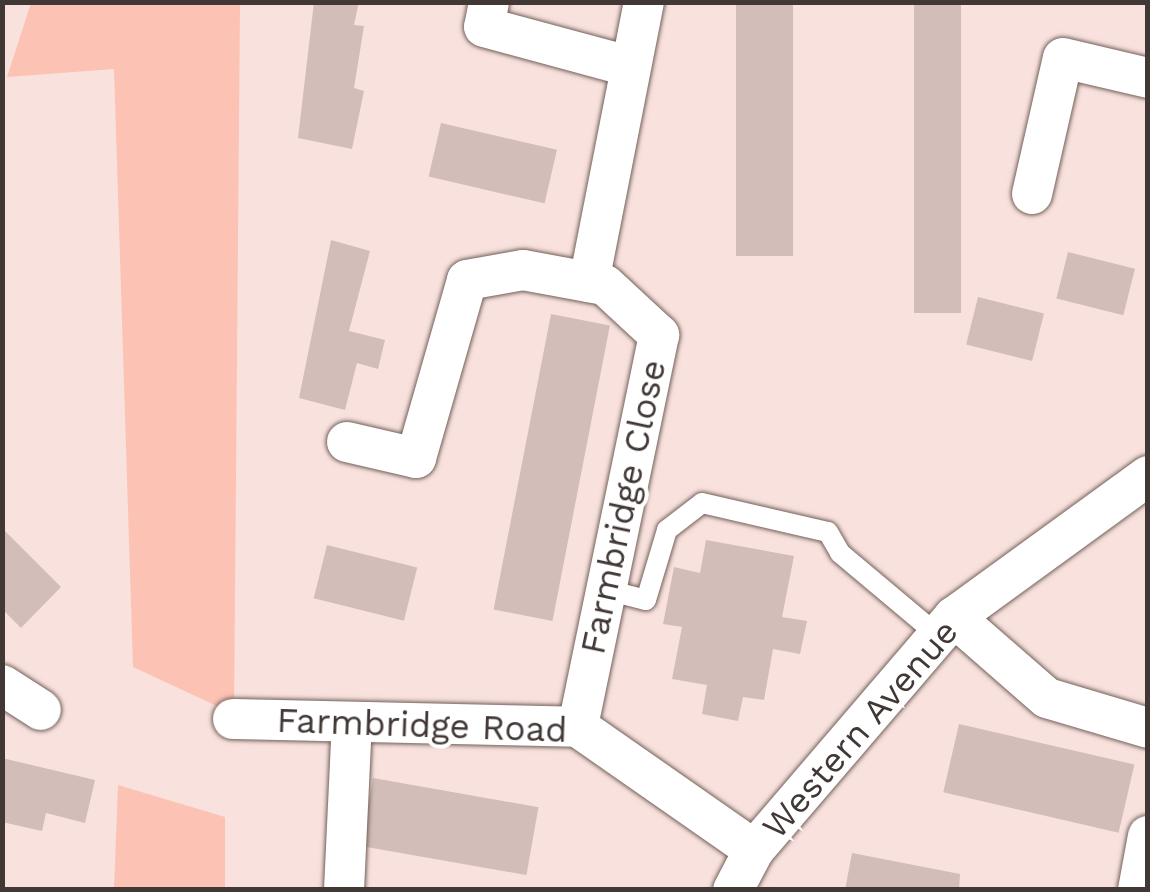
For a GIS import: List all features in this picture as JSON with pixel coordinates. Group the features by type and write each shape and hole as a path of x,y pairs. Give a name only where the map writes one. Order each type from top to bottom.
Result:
{"street":[{"path":"489,2 484,27 630,66"},
{"path":"589,282 644,2"},
{"path":"1032,194 1064,58 1148,78"},
{"name":"Farmbridge Close","path":"348,442 416,458 468,280 522,270 604,285 659,335 578,727"},
{"name":"Western Avenue","path":"733,890 754,850 946,627 1148,476"},
{"path":"946,627 1047,698 1148,728"},
{"path":"2,685 42,710"},
{"name":"Farmbridge Road","path":"233,718 578,727 754,850"},
{"path":"344,890 352,722"},
{"path":"1138,890 1148,836"}],"lane":[{"path":"607,590 646,600 667,530 702,503 828,532 840,553 946,627"}],"shaded area":[{"path":"31,3 240,3 234,714 133,667 114,69 7,77"},
{"path":"118,785 225,817 225,889 114,889"}],"building":[{"path":"314,2 359,2 354,25 364,26 354,88 364,91 352,149 298,138"},
{"path":"736,2 793,2 793,256 736,256"},
{"path":"914,2 961,2 961,313 914,313"},
{"path":"441,123 557,150 545,203 429,177"},
{"path":"331,240 370,251 349,331 385,340 378,369 357,363 345,410 299,398"},
{"path":"1068,252 1135,269 1123,315 1056,299"},
{"path":"978,297 1044,313 1032,361 966,345"},
{"path":"551,314 610,325 552,621 494,609"},
{"path":"2,528 61,587 21,628 2,609"},
{"path":"706,540 794,556 782,617 807,621 800,654 773,649 764,700 743,697 738,721 702,714 707,685 672,679 682,627 663,624 674,567 700,573"},
{"path":"327,545 417,567 404,621 314,598"},
{"path":"959,724 1134,764 1119,833 943,792"},
{"path":"2,758 95,780 85,823 46,813 42,831 2,822"},
{"path":"373,778 538,807 526,875 361,846"},
{"path":"852,853 960,874 959,890 845,890"}]}
